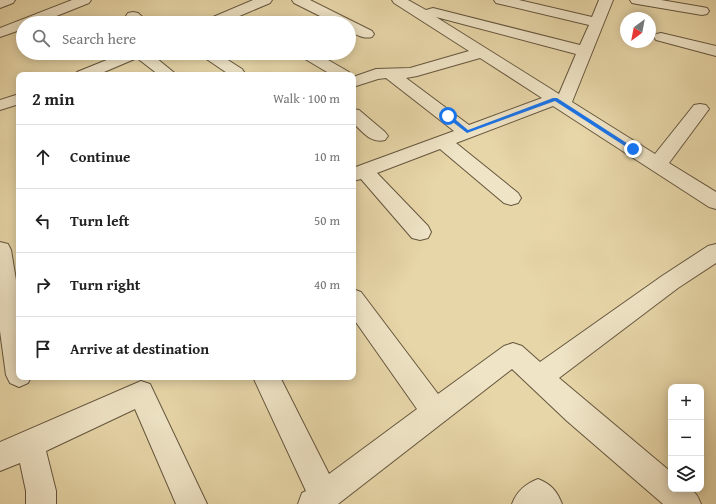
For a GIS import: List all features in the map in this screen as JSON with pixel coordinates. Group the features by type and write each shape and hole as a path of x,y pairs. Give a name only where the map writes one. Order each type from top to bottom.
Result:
{"street":[{"path":"0,4 8,0"},
{"path":"44,16 84,0"},
{"path":"228,16 265,0"},
{"path":"299,0 331,16"},
{"path":"501,0 596,22"},
{"path":"420,232 358,173 467,132 559,101 584,51 606,0"},
{"path":"637,0 702,11"},
{"path":"414,6 584,51"},
{"path":"414,6 716,202"},
{"path":"0,33 16,27"},
{"path":"356,28 367,34"},
{"path":"661,37 716,51"},
{"path":"356,79 376,74 389,73 399,75 411,73 483,52"},
{"path":"90,72 120,60"},
{"path":"148,60 165,72"},
{"path":"218,60 236,72"},
{"path":"317,60 337,72"},
{"path":"112,63 121,72"},
{"path":"389,73 467,132"},
{"path":"657,164 700,109"},
{"path":"356,117 379,136"},
{"path":"442,141 511,198"},
{"path":"0,250 14,302 16,332"},
{"path":"539,378 670,282 716,252"},
{"path":"356,303 435,412"},
{"path":"267,380 318,500 513,354 686,504"},
{"path":"0,457 141,393 192,504"},
{"path":"30,444 41,491 41,504"},
{"path":"526,504 538,494 547,504"}],"route":[{"path":"448,116 467,132 555,99 633,149"}]}
